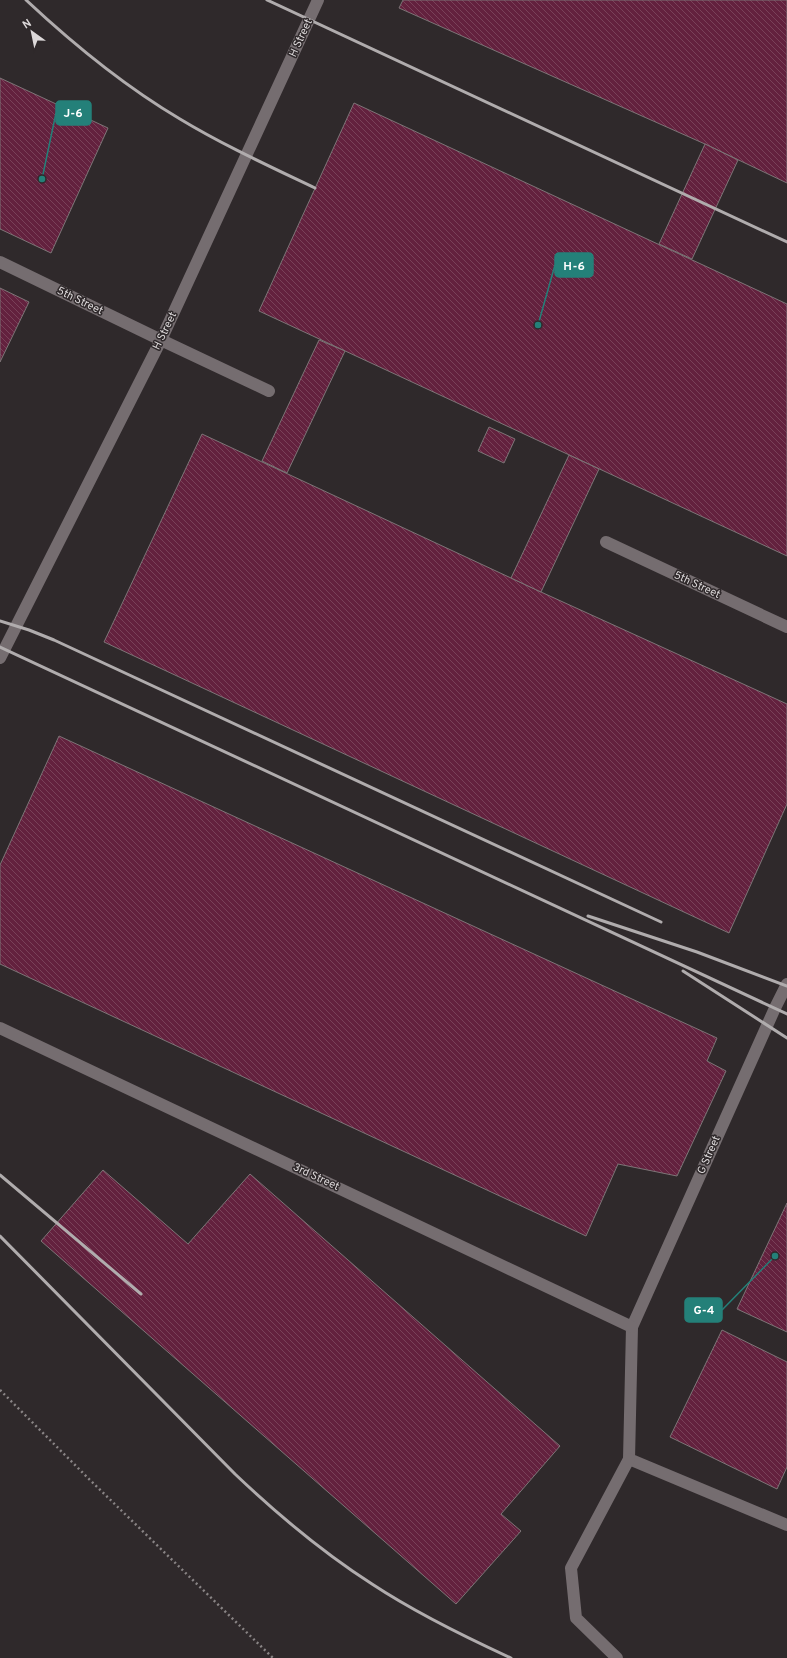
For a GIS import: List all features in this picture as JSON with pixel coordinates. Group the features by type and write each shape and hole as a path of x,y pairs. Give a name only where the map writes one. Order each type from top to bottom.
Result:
{"lane":[{"name":"H Street","path":"0,658 161,340 318,0"},
{"name":"5th Street","path":"0,262 269,391"},
{"name":"5th Street","path":"606,542 787,628"},
{"name":"G Street","path":"632,1327 787,984"},
{"name":"3rd Street","path":"0,1028 632,1327"},
{"path":"617,1658 576,1618 571,1568 629,1458 632,1327"},
{"path":"629,1458 787,1525"}],"path":[{"path":"0,1390 272,1658"}],"building":[{"path":"403,0 787,0 787,183 705,144 399,8"},
{"path":"0,78 108,128 51,253 0,229"},
{"path":"354,103 787,304 787,556 259,311"},
{"path":"705,144 738,160 692,259 659,244"},
{"path":"0,288 29,302 0,362"},
{"path":"319,340 345,351 287,473 262,461"},
{"path":"489,427 515,439 504,463 478,451"},
{"path":"202,434 541,592 787,704 787,804 729,933 104,642"},
{"path":"569,455 599,469 541,592 511,578"},
{"path":"59,736 717,1038 707,1061 726,1071 677,1176 618,1164 586,1236 0,964 0,865"},
{"path":"103,1170 188,1244 250,1174 560,1446 501,1514 521,1531 456,1604 41,1241"},
{"path":"787,1203 787,1332 737,1309"},
{"path":"722,1330 787,1362 787,1467 777,1489 670,1437"}],"railway":[{"path":"26,0 62,33 139,93 196,129 315,188"},
{"path":"267,0 787,242"},
{"path":"0,621 54,640 661,922"},
{"path":"0,647 787,1014"},
{"path":"588,916 697,952 787,986"},
{"path":"683,971 787,1038"},
{"path":"0,1175 141,1294"},
{"path":"0,1236 235,1474 300,1532 353,1572 389,1595 440,1624 511,1658"}],"place":[{"name":"J-6","path":"42,179"},
{"name":"H-6","path":"538,325"},
{"name":"G-4","path":"775,1256"}]}
